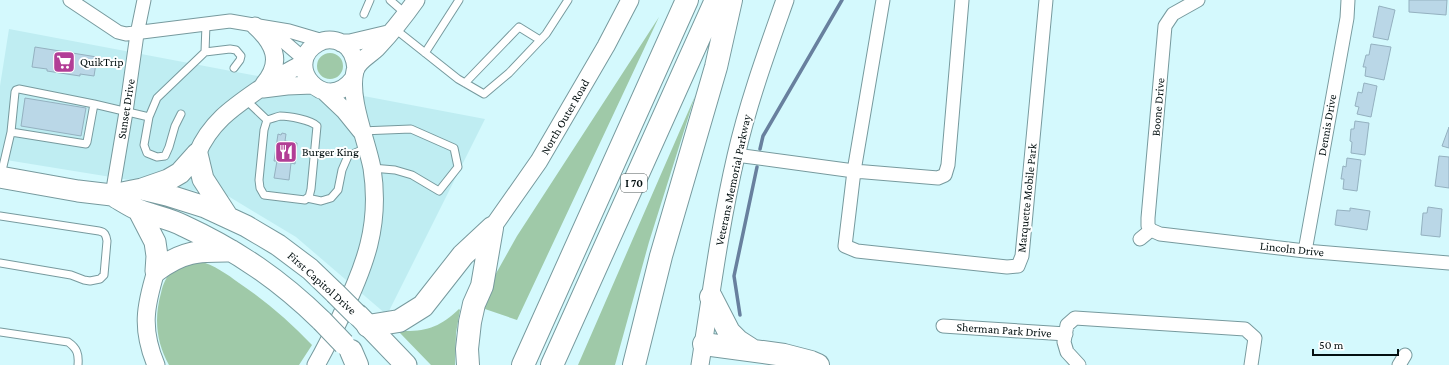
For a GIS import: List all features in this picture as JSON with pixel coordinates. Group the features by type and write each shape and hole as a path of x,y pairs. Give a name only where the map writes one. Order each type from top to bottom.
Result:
{"highway":[{"name":"I 70","path":"523,365 687,0"},
{"name":"I 70","path":"552,365 716,0"},
{"path":"633,362 660,256 716,67 732,0"},
{"path":"363,321 399,321 423,306 463,255 492,228"},
{"path":"468,365 467,349 470,322 474,304 482,286 492,228"},
{"path":"711,297 729,332 738,341 753,351"},
{"path":"704,344 784,355 818,365"}],"main road":[{"path":"142,189 168,180 180,173 197,154"},
{"path":"197,154 203,179 227,216"},
{"name":"First Capitol Drive","path":"0,177 78,191 112,195 142,189 205,207 227,216 278,245 310,269 406,365"},
{"name":"First Capitol Drive","path":"112,195 139,210 182,225 234,251 269,274 298,298 322,321 354,356"},
{"path":"139,210 155,242 157,256 156,271"},
{"path":"156,271 169,261 185,254 196,252 234,251"}],"street":[{"path":"70,0 118,32 126,34 137,34 230,21 289,31 323,41"},
{"name":"Sunset Drive","path":"112,195 137,34 144,0"},
{"path":"259,90 288,86 318,88 331,92 344,88 364,58 377,48 416,0"},
{"name":"North Outer Road","path":"492,228 539,161 606,46 630,0"},
{"name":"Veterans Memorial Parkway","path":"700,365 722,227 736,155 763,63 785,0"},
{"name":"Marquette Mobile Park","path":"883,0 854,171 845,246 858,251 1007,267 1018,266 1022,256 1046,0"},
{"path":"736,155 854,171 938,178 945,175 948,165 962,0"},
{"name":"Boone Drive","path":"1151,230 1148,226 1148,218 1165,26 1173,14 1198,0"},
{"name":"Dennis Drive","path":"1305,251 1347,18 1348,0"},
{"path":"262,27 304,61 306,74 318,88 344,110 361,131"},
{"path":"259,90 268,79 275,62 274,52 262,27"},
{"path":"197,154 202,142 210,130 233,107 304,61 312,48 323,41 329,40 350,43 391,31"},
{"path":"316,365 357,283 367,256 372,233 374,213 372,168 361,131 354,74 355,60 352,53 342,43"},
{"path":"1140,239 1151,230"},
{"name":"Lincoln Drive","path":"1151,230 1160,234 1305,251 1449,263"},
{"path":"156,271 147,308 146,328 149,348 156,365"},
{"path":"1079,365 1067,352 1064,342 1067,325 1075,318 1245,329 1255,338 1251,365"},
{"name":"Sherman Park Drive","path":"943,326 1066,334"}],"lane":[{"path":"364,14 370,0"},
{"path":"390,0 406,14"},
{"path":"425,53 458,0"},
{"path":"391,31 425,53 458,79 484,94 509,73 546,34 568,0"},
{"path":"204,52 206,24"},
{"path":"465,83 519,27 540,40"},
{"path":"181,114 175,126 169,148 165,156 157,156 147,152 144,145 149,117 157,98 204,52 230,49 236,50 241,56 234,68"},
{"path":"0,177 11,132 15,92 19,89 149,117"},
{"path":"245,99 268,120"},
{"path":"11,132 86,144 88,142 94,104"},
{"path":"307,198 309,197 317,126 314,122 308,120 280,116 268,120 264,130 259,180 260,188 264,195 304,200 307,198 321,201 331,198 338,190 342,170 348,156 367,147"},
{"path":"361,131 411,129 454,148 458,166 439,191 412,175 395,170 372,168"},
{"path":"0,216 103,232 107,241 104,275 100,279 96,280 84,280 71,275 0,263"},
{"path":"0,332 68,342 74,346 77,352 78,365"}],"shaded area":[{"path":"9,29 485,119 387,315 296,237 228,196 0,159 0,86"}],"green space":[{"path":"659,17 517,320 482,308 489,286 517,236"},
{"path":"330,53 339,57 343,66 339,75 330,79 321,75 317,66 321,57"},
{"path":"695,96 649,242 615,365 578,365"},
{"path":"199,261 230,276 259,297 312,345 299,365 169,365 161,348 157,321 157,312 162,290 166,278 175,269"},
{"path":"459,309 456,333 455,365 431,365 399,332 418,331 432,327 445,320"}],"building":[{"path":"1409,0 1447,0 1446,15 1409,12"},
{"path":"1379,6 1395,10 1388,40 1373,37"},
{"path":"1371,44 1391,47 1384,80 1365,76 1366,67 1363,67 1366,55 1369,55"},
{"name":"QuikTrip","path":"35,47 97,57 94,76 80,74 80,76 32,67"},
{"path":"1364,83 1377,86 1371,117 1357,114 1359,107 1355,106 1358,92 1362,93"},
{"path":"25,98 86,108 81,136 21,126"},
{"path":"1355,121 1369,123 1365,155 1351,153 1351,129 1354,129"},
{"path":"1449,127 1449,148 1442,146"},
{"name":"Burger King","path":"282,133 286,134 285,141 297,143 295,164 291,163 289,180 274,178 277,161 274,161 278,134 281,135"},
{"path":"1439,156 1449,157 1449,188 1435,186"},
{"path":"1347,158 1361,160 1357,191 1343,189 1344,179 1341,179 1343,166 1346,167"},
{"path":"1428,207 1442,209 1440,237 1421,235 1423,213 1427,213"},
{"path":"1350,208 1370,211 1367,230 1335,225 1337,210 1350,211"}],"waterway":[{"path":"760,149 763,136 842,0"},
{"path":"740,315 734,276 757,167"}],"place":[{"name":"QuikTrip","path":"64,62"},
{"name":"Burger King","path":"286,152"}]}
